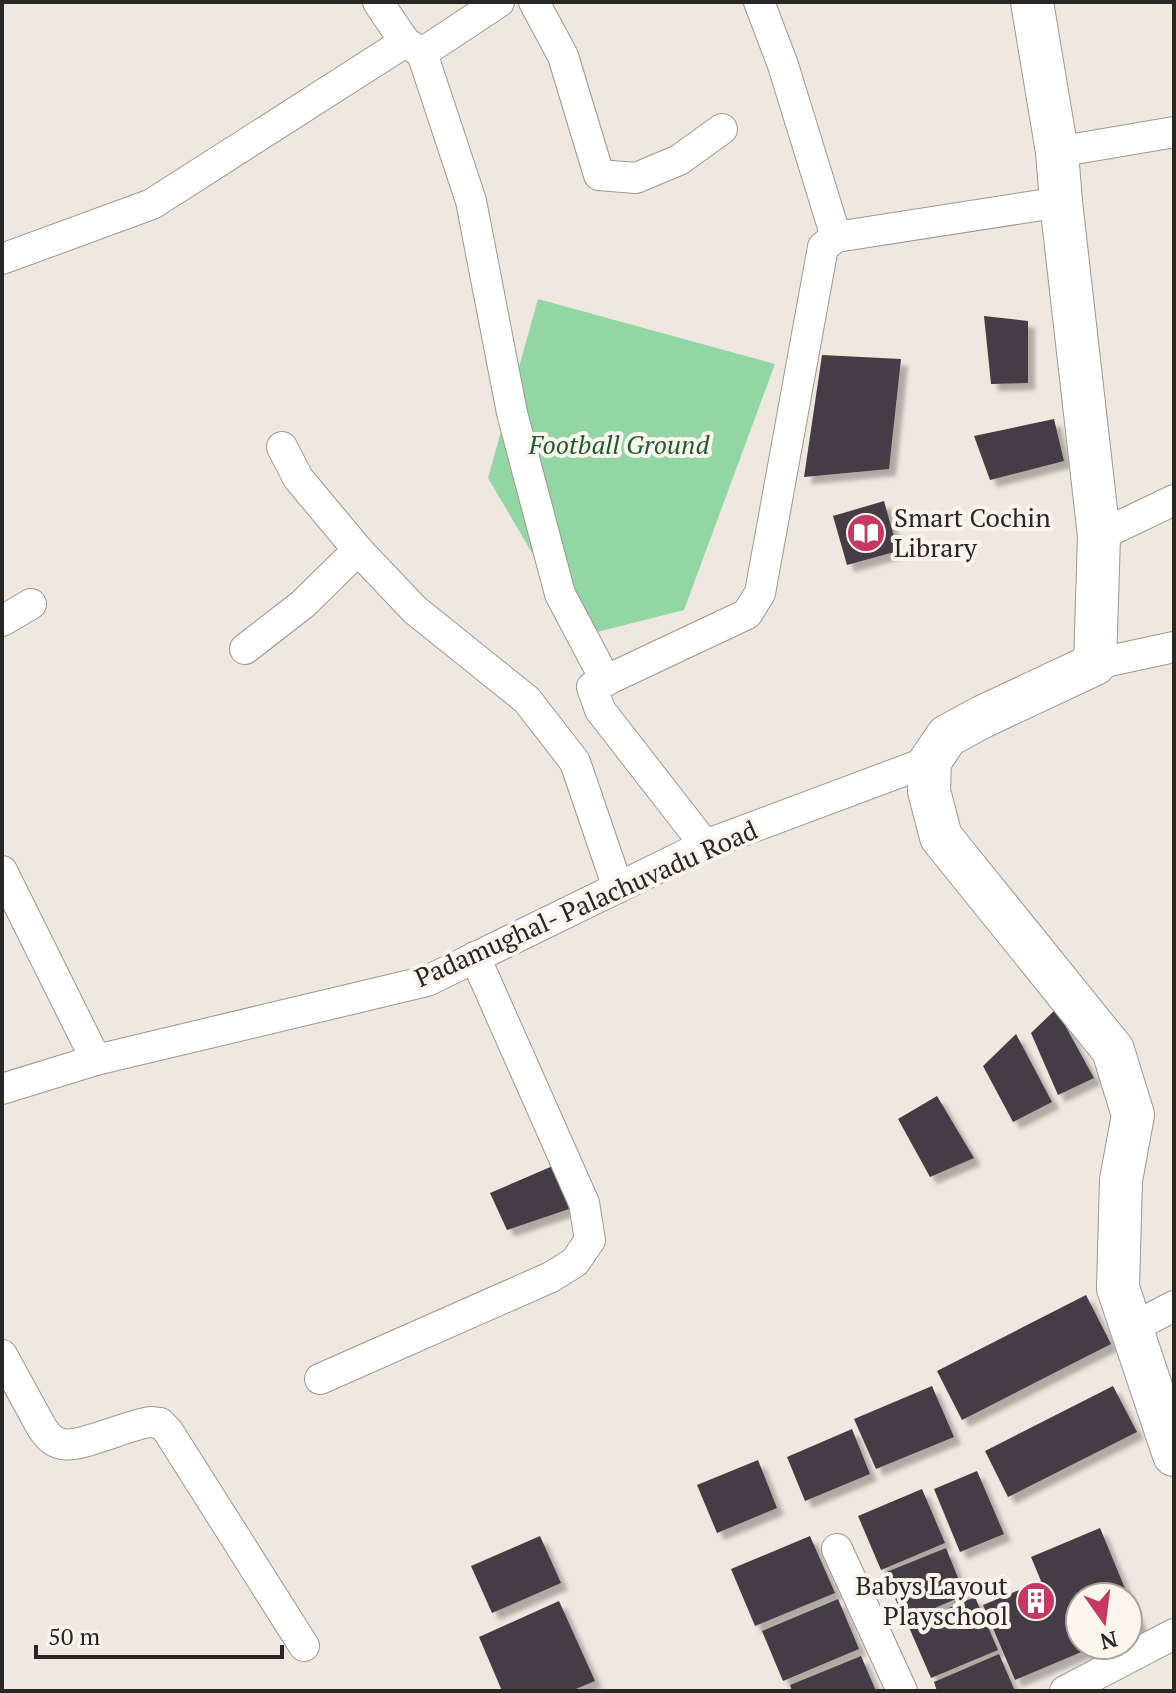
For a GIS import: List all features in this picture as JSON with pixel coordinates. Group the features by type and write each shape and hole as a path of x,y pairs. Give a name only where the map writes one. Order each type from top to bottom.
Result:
{"main road":[{"path":"1032,2 1057,152 1099,536 1095,664 947,736 930,761 929,791 941,837 1113,1050 1133,1115 1121,1180 1118,1288 1174,1455"}],"street":[{"path":"378,2 413,47 471,201 512,413 560,594 606,681"},
{"path":"2,259 152,204 413,47 499,2"},
{"path":"534,2 563,56 599,175 636,178 679,160 722,129"},
{"path":"759,2 783,65 836,237"},
{"path":"1057,152 1174,132"},
{"path":"705,845 600,710 592,687 747,614 760,593 823,247 836,237 1061,202"},
{"path":"282,447 298,478 358,550 415,610 527,700 575,762 618,888"},
{"path":"1099,536 1174,500"},
{"path":"245,649 303,604 358,550"},
{"path":"2,621 31,604"},
{"path":"1095,664 1174,647"},
{"name":"Padamughal- Palachuvadu Road","path":"2,1089 96,1060 427,981 705,845 930,761"},
{"path":"2,871 96,1060"},
{"path":"320,1379 551,1277 575,1262 590,1240 584,1203 475,957"},
{"path":"1130,1329 1174,1306"},
{"path":"2,1355 42,1428 60,1444 80,1442 150,1422 160,1423 304,1646"},
{"path":"837,1549 902,1691"},
{"path":"1065,1691 1174,1634"}],"green space":[{"name":"Football Ground","path":"538,299 775,364 684,610 581,636 488,478"}],"building":[{"path":"984,316 1028,321 1028,383 991,384"},
{"path":"822,355 901,359 889,469 804,477"},
{"path":"1054,419 1064,461 990,480 974,436"},
{"name":"Smart Cochin Library","path":"884,501 898,551 847,565 833,516"},
{"path":"1056,1009 1094,1078 1058,1095 1031,1033"},
{"path":"1016,1034 1052,1102 1013,1122 983,1066"},
{"path":"937,1096 974,1158 930,1177 898,1119"},
{"path":"555,1165 572,1208 507,1230 490,1193"},
{"path":"1086,1295 1111,1344 962,1420 937,1371"},
{"path":"932,1386 954,1437 876,1469 854,1419"},
{"path":"1113,1386 1137,1432 1008,1497 985,1451"},
{"path":"852,1429 870,1474 805,1501 787,1457"},
{"path":"758,1460 777,1508 717,1533 697,1485"},
{"path":"977,1471 1004,1534 960,1552 934,1489"},
{"path":"922,1489 945,1543 881,1570 858,1516"},
{"name":"Babys Layout Playschool","path":"1100,1528 1122,1581 1064,1581 1064,1659 1015,1680 983,1605 1041,1581 1031,1557"},
{"path":"540,1536 561,1583 492,1613 471,1566"},
{"path":"810,1536 835,1593 755,1626 731,1569"},
{"path":"946,1548 965,1595 905,1621 884,1573"},
{"path":"975,1597 998,1650 931,1678 908,1625"},
{"path":"838,1599 859,1649 783,1681 762,1631"},
{"path":"559,1601 595,1681 571,1691 502,1691 479,1637"},
{"path":"999,1654 1015,1691 937,1691 934,1682"},
{"path":"861,1656 876,1691 792,1691 790,1685"}],"place":[{"name":"Smart Cochin Library","path":"866,533"},
{"name":"Babys Layout Playschool","path":"1036,1601"}]}
